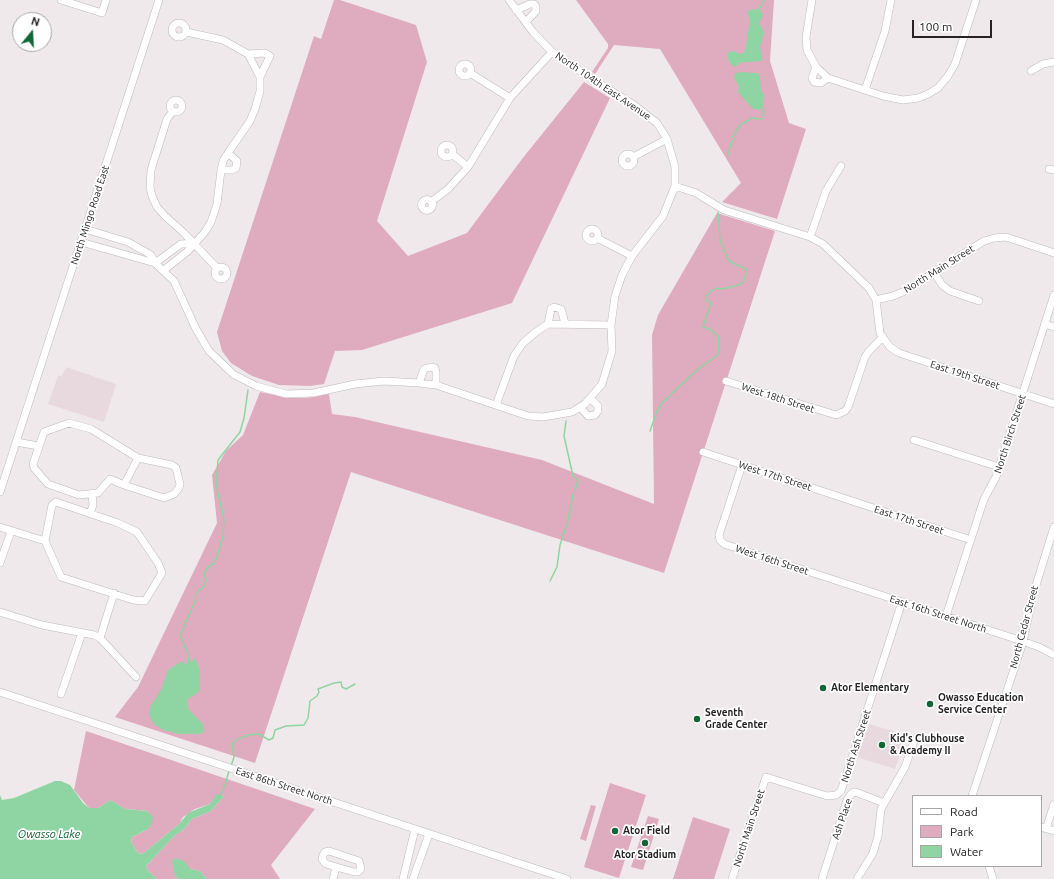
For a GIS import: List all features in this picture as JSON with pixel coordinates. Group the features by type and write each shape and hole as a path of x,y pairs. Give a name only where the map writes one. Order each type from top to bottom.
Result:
{"street":[{"path":"61,0 102,13 106,0"},
{"name":"North Mingo Road East","path":"0,492 159,0"},
{"name":"North 104th East Avenue","path":"155,263 164,270 174,282 196,329 209,351 233,374 256,386 286,394 314,393 370,383 419,383 436,385 528,416 544,417 572,412 580,407 591,398 602,384 612,351 611,325 615,296 622,275 632,256 663,216 675,186 675,167 667,139 657,123 647,114 552,52 509,0"},
{"path":"812,0 806,37 807,50 816,67 828,78 883,96 903,100 918,98 928,94 938,88 948,76 955,64 976,0"},
{"path":"865,90 883,38 891,0"},
{"path":"516,10 530,4 536,7 536,11 526,22"},
{"path":"164,270 188,251 205,232 214,215 223,161 247,126 255,109 260,91 260,77 270,56 265,53 248,54 223,40 186,32"},
{"path":"431,202 448,189 468,167 510,98 552,52"},
{"path":"248,54 260,77"},
{"path":"1030,71 1043,64 1054,62"},
{"path":"816,67 812,78 814,82 821,82 828,78"},
{"path":"470,73 510,98"},
{"path":"172,111 167,119 151,170 150,187 157,207 217,268"},
{"path":"633,157 667,139"},
{"path":"222,170 232,170 237,166 236,159 228,153"},
{"path":"452,154 468,167"},
{"path":"810,237 826,191 840,166"},
{"path":"675,186 696,193 724,210 810,237 830,249 866,283 876,300 878,325 882,337"},
{"path":"85,229 136,245 151,255 155,263"},
{"name":"North Main Street","path":"876,300 899,294 984,241 1000,237 1012,239 1054,252"},
{"path":"597,238 632,256"},
{"path":"81,242 155,263"},
{"path":"155,263 181,244 194,243"},
{"path":"934,272 942,285 950,291 979,301"},
{"name":"North Birch Street","path":"946,616 984,499 996,477 1054,295"},
{"path":"548,324 551,309 554,308 561,309 565,323"},
{"path":"496,405 514,356 524,343 536,332 548,324 565,323 611,325"},
{"path":"1045,324 1054,327"},
{"name":"East 19th Street","path":"882,337 890,347 899,353 1054,404"},
{"name":"West 18th Street","path":"726,381 831,415 840,414 848,407 868,351 882,337"},
{"path":"419,383 424,369 431,366 435,368 436,385"},
{"path":"580,407 588,416 595,415 598,411 598,406 591,398"},
{"path":"73,423 91,429 138,458 172,465 176,468 179,488 174,494 164,498 110,479 102,489 92,493 79,495 48,484 34,468 33,464 39,448 44,432 73,423"},
{"path":"914,440 999,467"},
{"path":"16,442 39,448"},
{"name":"West 17th Street","path":"703,452 847,500"},
{"path":"124,485 138,458"},
{"name":"West 16th Street","path":"742,465 719,535 720,540 724,544 820,576"},
{"path":"90,514 93,505 92,493"},
{"name":"East 17th Street","path":"847,500 971,540"},
{"path":"56,502 90,514 118,523 137,532 158,562 162,573 145,601 133,600 61,577 45,541 52,505 56,502"},
{"path":"0,527 45,541"},
{"name":"North Cedar Street","path":"972,795 1023,642 1032,596 1050,551 1054,527"},
{"path":"0,563 11,531"},
{"name":"East 16th Street North","path":"820,576 946,616 1023,642 1054,655"},
{"path":"100,638 114,594"},
{"name":"North Ash Street","path":"766,777 827,796 836,795 841,791 902,602"},
{"path":"0,612 42,625 100,638 136,677"},
{"path":"61,694 82,633"},
{"name":"East 86th Street North","path":"0,692 220,766 567,879"},
{"path":"857,879 873,852 878,840 883,806 905,767 914,740"},
{"name":"North Main Street","path":"732,879 766,777"},
{"name":"Ash Place","path":"822,879 847,800 851,794 854,792 858,793 883,806"},
{"path":"1054,804 1044,828 1054,831"},
{"path":"403,879 415,829"},
{"path":"413,879 429,834"},
{"path":"329,851 359,861 361,869 358,872 354,872 336,866 326,864 322,859 325,852 329,851"},
{"path":"333,879 336,866"},
{"path":"989,867 992,879"}],"shaded area":[{"path":"66,367 116,384 104,422 48,404 58,376 62,376"},
{"path":"869,724 906,735 895,769 857,757"}],"green space":[{"path":"334,0 340,0 416,25 427,62 377,221 408,256 467,233 522,159 584,82 610,98 512,303 362,350 335,351 324,384 310,386 279,385 252,376 231,363 222,351 217,332 314,36 321,39"},
{"path":"576,0 774,0 770,61 789,123 806,129 777,219 722,202 741,183 660,49 614,45 595,74 592,72 608,48 608,44"},
{"path":"717,213 775,231 664,573 351,472 255,763 115,717 138,687 217,523 212,475 226,451 243,435 260,392 290,398 306,398 329,394 332,414 355,417 542,460 654,504 652,335 658,315"},
{"path":"86,731 315,809 271,865 280,879 207,879 200,871 190,869 175,876 179,879 157,879 148,871 146,866 174,836 184,829 192,819 211,811 224,796 217,795 210,804 195,809 183,817 180,823 143,854 138,853 131,842 132,837 148,829 148,811 125,809 111,800 98,808 89,808 74,790"},
{"name":"Ator Field","path":"610,783 646,795 619,878 584,867"},
{"path":"591,805 596,806 586,841 580,839"},
{"name":"Ator Stadium","path":"648,816 659,819 643,870 631,867"},
{"path":"693,817 730,829 714,879 673,879"}],"water":[{"path":"759,8 763,15 759,23 764,32 760,47 762,59 761,61 739,63 737,66 733,66 729,62 727,53 733,51 740,54 745,52 750,21 747,11"},
{"path":"739,72 757,73 760,76 761,91 764,95 763,108 758,110 752,108 738,92 739,87 734,77 735,74"},
{"path":"187,648 190,661 191,662 195,658 200,671 200,691 188,699 187,704 189,710 203,724 204,732 200,734 179,734 163,730 154,724 149,715 150,707 161,690 168,670 182,661 185,664 188,663"},
{"name":"Owasso Lake","path":"55,781 61,781 70,785 83,803 89,808 98,808 111,800 125,809 147,811 153,817 152,823 148,829 132,837 131,842 138,853 143,854 180,823 188,813 210,804 217,794 224,796 211,811 192,819 184,829 174,836 146,866 148,871 157,879 0,879 0,795 2,800 14,798"},
{"path":"175,858 184,861 190,869 200,871 207,879 179,879 175,876 172,861"}],"waterway":[{"path":"760,8 764,0"},
{"path":"728,155 731,143 734,140 733,136 740,125 752,118 761,119 764,112 762,109"},
{"path":"650,431 657,411 663,402 698,369 718,355 719,337 710,329 703,327 711,303 706,300 706,295 716,288 723,289 743,283 746,276 746,269 729,261 720,240 718,212"},
{"path":"187,651 180,635 195,602 196,594 204,586 206,579 204,573 208,567 215,563 223,537 224,519 216,485 218,460 240,432 244,418 248,390"},
{"path":"566,421 564,436 573,476 578,480 575,490"},
{"path":"550,581 557,567 560,545 567,524 573,494"},
{"path":"231,766 234,757 232,744 238,739 249,735 259,734 269,740 273,738 275,730 286,726 304,725 308,718 310,701 317,696 319,692 318,689 341,682 342,687 346,689 355,684"},
{"path":"220,795 224,788 229,771"}],"place":[{"name":"Ator Elementary","path":"823,688"},
{"name":"Owasso Education Service Center","path":"930,704"},
{"name":"Seventh Grade Center","path":"697,719"},
{"name":"Kid's Clubhouse & Academy II","path":"882,745"},
{"name":"Ator Field","path":"615,831"},
{"name":"Ator Stadium","path":"645,843"}]}
